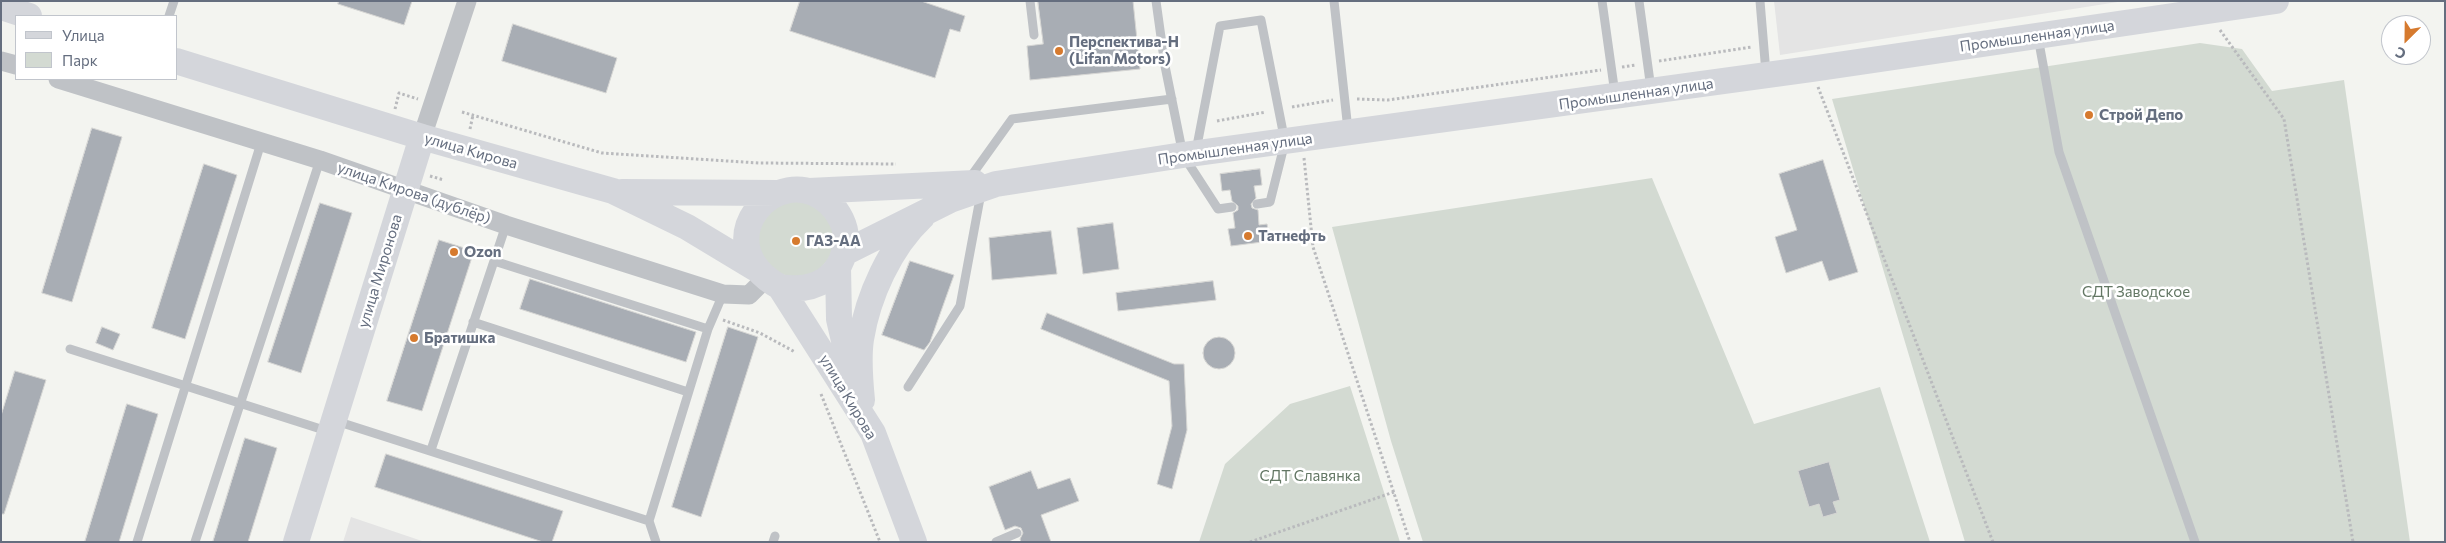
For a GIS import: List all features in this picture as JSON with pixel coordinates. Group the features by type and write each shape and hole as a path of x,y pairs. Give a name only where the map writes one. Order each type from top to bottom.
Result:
{"main road":[{"name":"Промышленная улица","path":"981,186 1190,155 1812,69 2276,1"},
{"path":"1,7 26,15"},
{"name":"улица Кирова","path":"178,62 422,137 613,191 688,227 766,278 873,433 914,542"},
{"name":"улица Миронова","path":"296,542 422,137"},
{"path":"613,191 778,193 793,190 981,186"},
{"path":"778,193 765,200 755,211 748,225 747,247 766,278 796,290 812,287 827,279 841,260 930,210 981,186"},
{"path":"808,191 823,198 835,208 843,222 846,237 841,260 839,319 844,346 873,433"},
{"path":"862,400 859,368 860,340 866,317 879,282 898,247 912,227 930,210"}],"street":[{"name":"улица Миронова","path":"422,137 467,1"},
{"path":"1,61 15,66"},
{"name":"улица Кирова (дублёр)","path":"61,80 320,160 506,225 723,294 749,295 766,278"}],"lane":[{"path":"169,15 174,1"},
{"path":"1030,1 1034,35"},
{"path":"1156,1 1164,66 1172,100 1190,155 1218,209 1232,207"},
{"path":"1334,1 1349,133"},
{"path":"1602,1 1615,96"},
{"path":"1639,1 1651,92"},
{"path":"1760,1 1766,75"},
{"path":"1190,155 1220,26 1261,20 1293,141 1270,202 1257,204"},
{"path":"2038,36 2058,152 2195,542"},
{"path":"908,388 960,306 981,186 1012,119 1172,100"},
{"path":"137,542 261,143"},
{"path":"194,542 320,160"},
{"path":"430,450 506,225"},
{"path":"494,261 708,329"},
{"path":"656,542 649,521 708,329 723,294"},
{"path":"473,322 688,392"},
{"path":"70,349 240,403 430,450 649,521"},
{"path":"996,542 1017,533"}],"path":[{"path":"2206,11 2284,119 2353,542"},
{"path":"1292,107 1345,98 1388,100 1764,46"},
{"path":"1812,69 1993,542"},
{"path":"394,112 399,93 418,99"},
{"path":"462,112 602,153 759,163 904,164"},
{"path":"1217,121 1266,112"},
{"path":"470,128 474,115"},
{"path":"1293,141 1313,246 1410,542"},
{"path":"430,176 444,180"},
{"path":"713,317 760,333 803,356"},
{"path":"819,388 880,542"},
{"path":"1250,542 1394,492"}],"shaded area":[{"path":"1774,1 2124,1 1780,55"},
{"path":"351,517 425,542 343,542"}],"green space":[{"name":"СДТ Заводское","path":"2200,43 2242,49 2272,91 2344,80 2410,542 1965,542 1832,99"},
{"path":"1652,178 1754,424 1880,387 1930,542 1423,542 1391,441 1332,227"},
{"path":"796,201 810,204 823,212 831,225 834,239 831,253 823,266 810,274 796,277 782,274 769,266 761,253 758,239 761,225 769,212 782,204"},
{"name":"СДТ Славянка","path":"1350,386 1400,542 1199,542 1225,464 1290,404"}],"building":[{"path":"339,1 412,1 404,25 338,4"},
{"path":"800,1 921,1 965,16 960,32 950,29 935,78 790,31"},
{"path":"1038,1 1133,1 1140,69 1030,80 1027,46 1043,44"},
{"path":"513,24 617,58 606,93 502,61"},
{"path":"92,128 122,137 72,302 42,293"},
{"path":"1823,160 1858,272 1829,281 1822,261 1786,273 1775,237 1797,230 1779,174"},
{"path":"204,164 237,175 185,339 152,328"},
{"path":"1260,169 1262,185 1254,186 1256,198 1251,204 1252,208 1258,210 1259,225 1267,224 1270,241 1231,246 1228,229 1235,228 1233,213 1238,210 1238,206 1232,201 1230,190 1222,191 1220,174"},
{"path":"320,203 352,213 301,373 268,362"},
{"path":"1113,223 1119,269 1083,274 1077,228"},
{"path":"1051,231 1057,274 992,280 989,238"},
{"path":"439,240 474,251 422,411 387,401"},
{"path":"910,261 954,275 930,342 924,350 882,335"},
{"path":"530,279 696,332 686,362 520,309"},
{"path":"1213,281 1216,300 1118,311 1116,293"},
{"path":"1047,313 1174,364 1184,364 1187,430 1172,489 1157,484 1172,426 1169,381 1041,329"},
{"path":"102,327 120,334 113,350 96,343"},
{"path":"728,327 758,337 701,517 672,507"},
{"path":"1219,337 1225,338 1230,342 1234,347 1234,359 1230,364 1225,368 1219,369 1213,368 1208,364 1204,359 1203,353 1204,347 1208,342 1213,338"},
{"path":"15,371 46,380 4,514 1,514 1,416"},
{"path":"127,404 158,414 119,542 85,542"},
{"path":"245,438 277,448 248,542 213,542"},
{"path":"386,454 563,511 552,542 543,542 375,487"},
{"path":"1829,462 1840,500 1833,502 1837,513 1823,517 1819,504 1809,507 1798,471"},
{"path":"1031,471 1038,489 1070,478 1079,501 1041,515 1051,542 1021,542 1020,539 1023,533 1021,528 1015,526 1005,530 989,487"}],"place":[{"name":"Перспектива-Н (Lifan Motors)","path":"1059,51"},
{"name":"Строй Депо","path":"2089,115"},
{"name":"Татнефть","path":"1248,236"},
{"name":"ГАЗ-АА","path":"796,241"},
{"name":"Ozon","path":"454,252"},
{"name":"Братишка","path":"414,338"}]}
